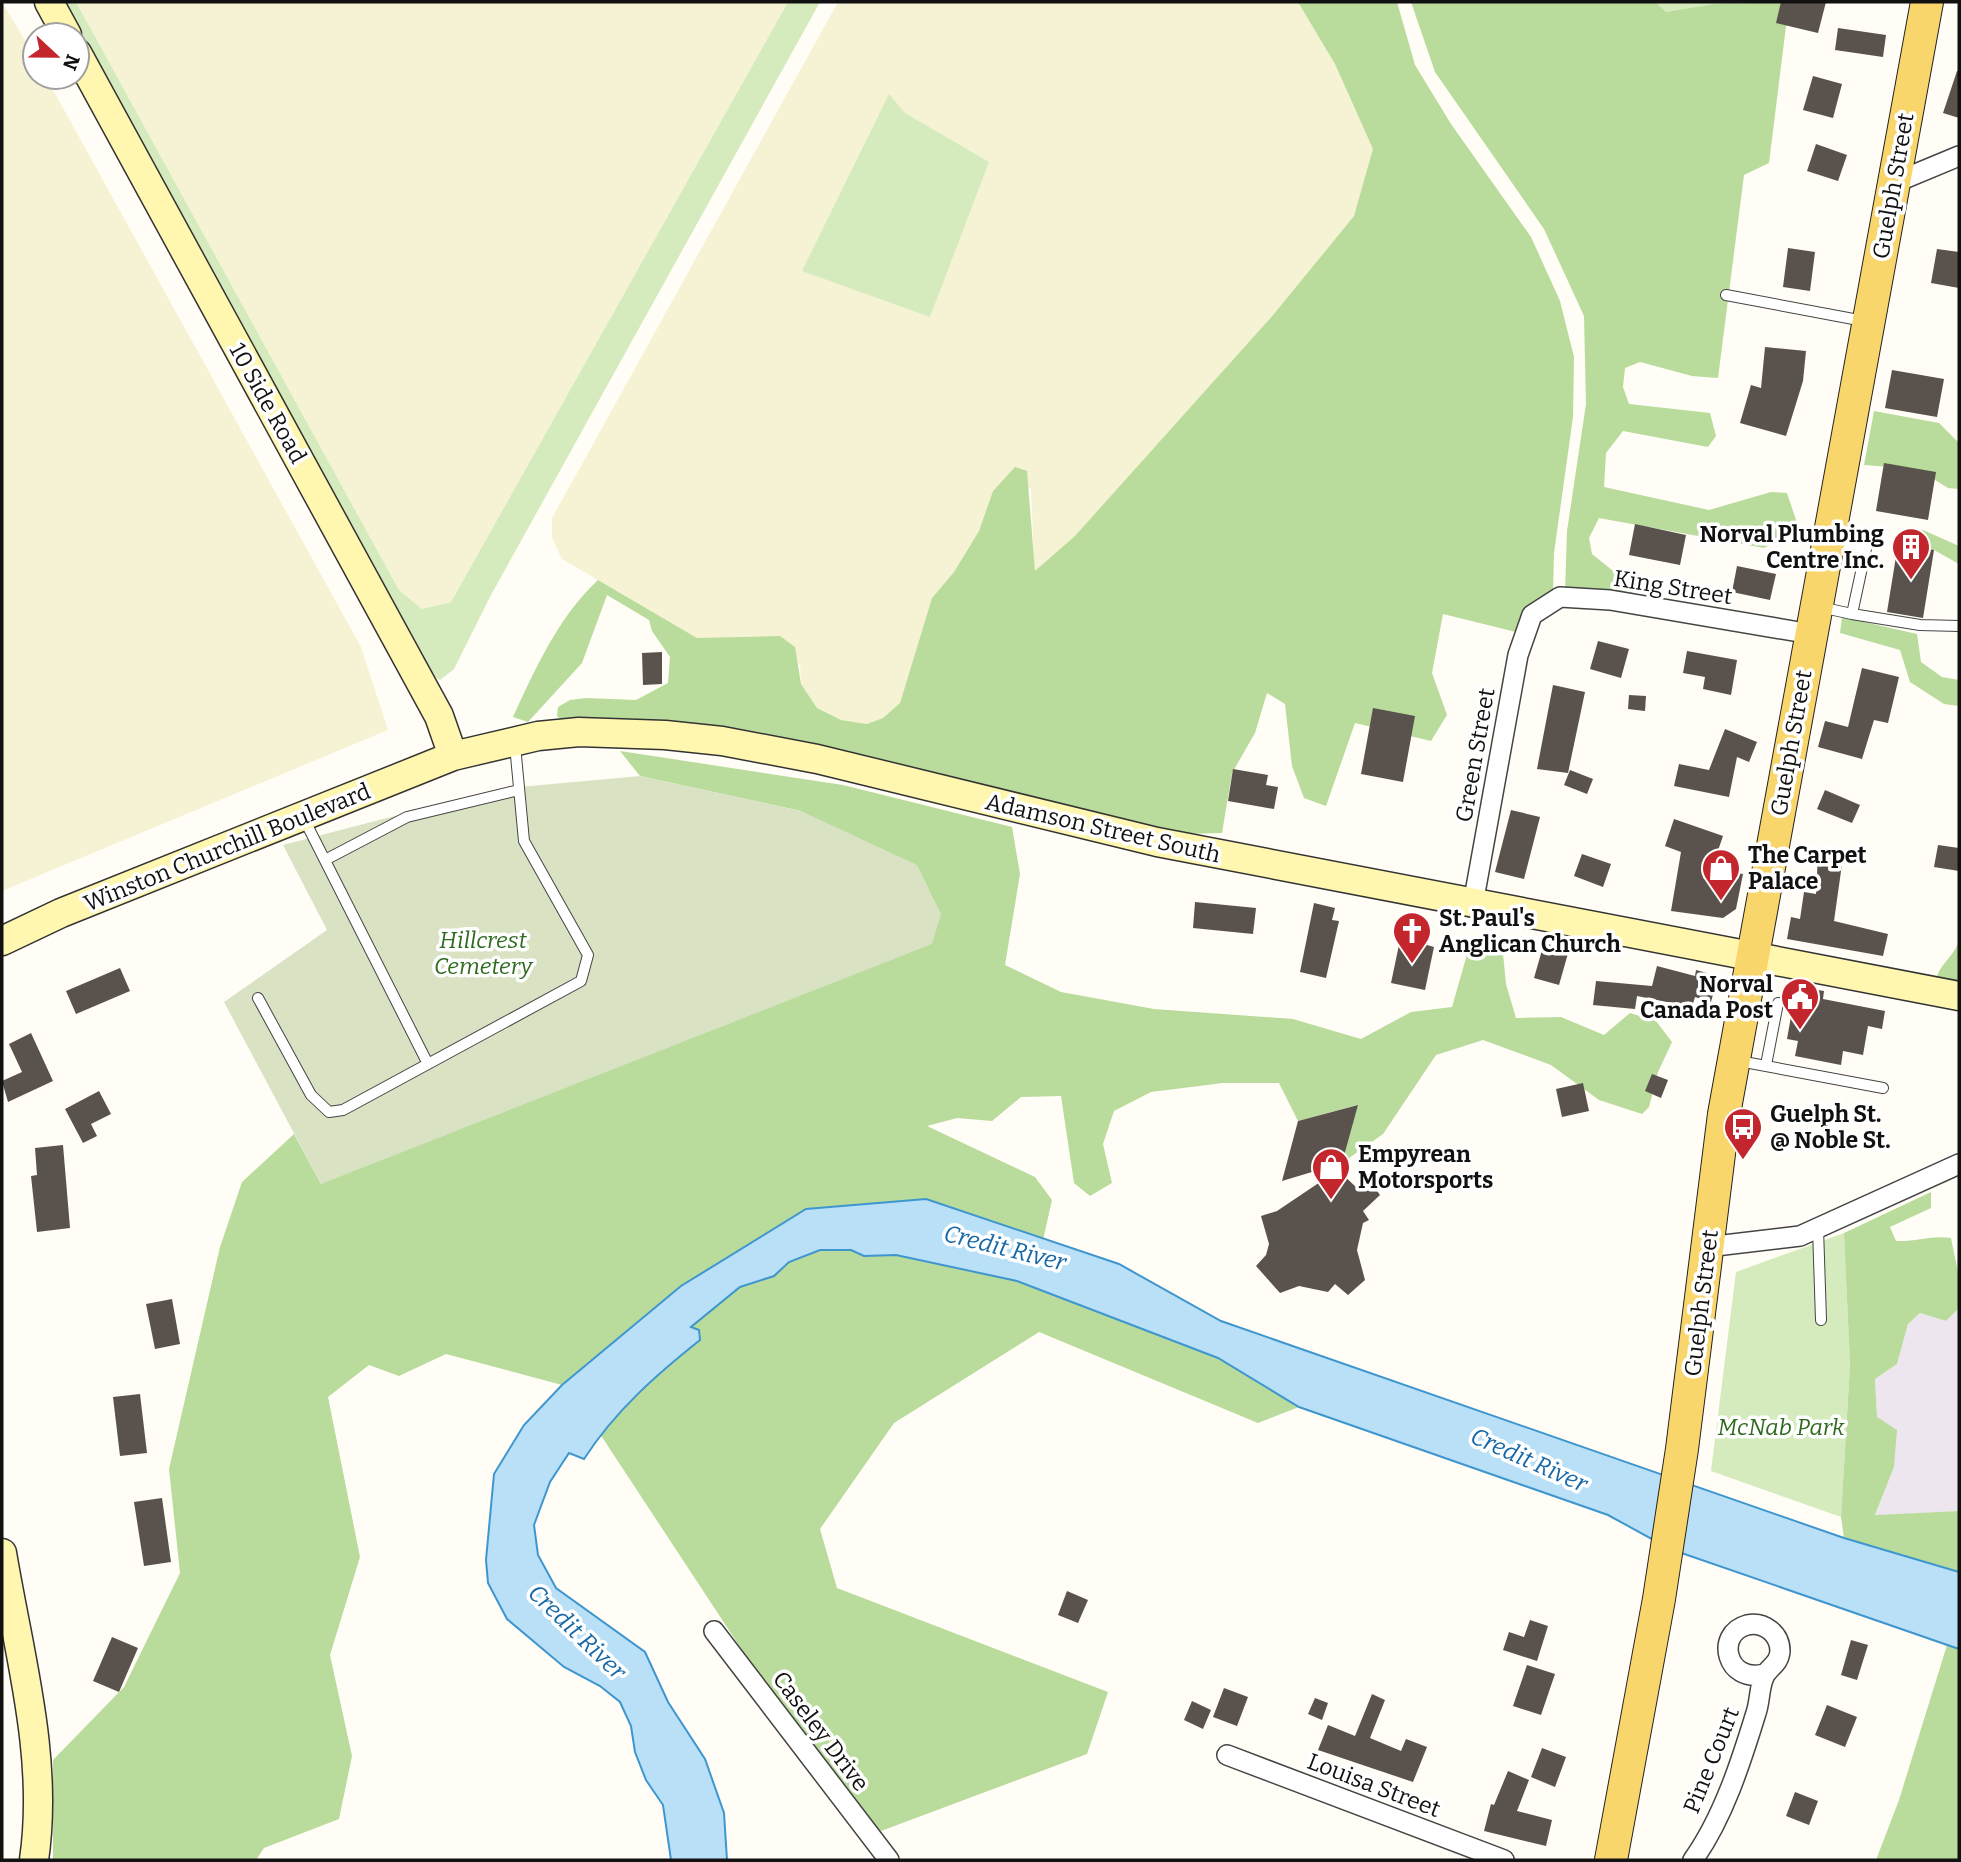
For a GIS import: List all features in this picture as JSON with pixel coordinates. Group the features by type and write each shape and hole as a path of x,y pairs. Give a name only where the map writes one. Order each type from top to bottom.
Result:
{"main road":[{"path":"49,2 59,21"},
{"name":"Guelph Street","path":"1611,1860 1682,1449 1733,1060 1927,2"},
{"name":"10 Side Road","path":"91,79 439,716 453,756"},
{"name":"Adamson Street South","path":"453,756 515,741 579,732 665,735 722,741 817,759 1157,842 1959,996"},
{"name":"Winston Churchill Boulevard","path":"2,941 61,914 453,756"},
{"path":"2,1553 36,1738 40,1806 34,1860"}],"street":[{"path":"1894,183 1959,156"},
{"name":"King Street","path":"1532,615 1560,597 1814,620"},
{"name":"Green Street","path":"1473,904 1518,655 1532,615"},
{"path":"1707,1247 1800,1236 1959,1164"},
{"name":"Caseley Drive","path":"714,1631 889,1860"},
{"name":"Pine Court","path":"1693,1860 1732,1783 1758,1710 1765,1674"},
{"name":"Louisa Street","path":"1227,1755 1504,1860"}],"lane":[{"path":"1726,295 1868,322"},
{"path":"1828,543 1866,549 1852,614"},
{"path":"1814,620 1852,614 1920,625 1959,626"},
{"path":"258,998 311,1095 329,1112 343,1110 581,981 588,956 524,841 515,741"},
{"path":"325,860 407,817 519,790"},
{"path":"303,817 428,1064"},
{"path":"1766,1065 1778,1003"},
{"path":"1733,1060 1883,1088"},
{"path":"1818,1228 1821,1320"}],"shaded area":[{"path":"2,2 21,34 21,91 54,91 361,647 388,730 2,891"},
{"path":"76,2 788,2 451,602 422,609 399,590 91,29 91,21 86,21"},
{"path":"838,2 1370,2 1492,238 1036,615 1031,488 993,491 979,531 954,572 932,598 900,703 883,718 867,724 841,720 817,708 801,684 800,664 697,638 562,559 552,538 552,518"},
{"path":"1959,1308 1959,1511 1875,1516 1894,1467 1877,1417 1875,1379 1897,1364 1908,1324 1920,1313 1946,1321"}],"green space":[{"path":"65,2 76,2 86,21 75,21"},
{"path":"788,2 820,2 491,595 454,669 440,680 431,674 91,50 91,29 399,590 422,609 451,602"},
{"path":"1298,2 1397,2 1415,65 1451,124 1531,237 1560,301 1574,357 1573,417 1554,553 1553,593 1520,633 1443,614 1432,673 1447,715 1431,741 1355,723 1326,806 1304,798 1292,766 1285,704 1267,693 1255,733 1232,773 1222,833 1183,834 1047,803 876,759 766,736 563,722 557,716 558,707 570,700 636,700 668,683 670,657 652,631 649,620 607,595 582,663 528,722 513,717 539,662 560,627 571,610 598,580 697,638 780,636 795,647 801,684 817,708 841,720 867,724 883,718 900,703 932,598 954,572 979,531 993,491 1015,467 1027,471 1035,571 1075,536 1274,314 1354,216 1373,149 1335,64"},
{"path":"1411,2 1655,2 1666,12 1715,4 1789,2 1769,163 1744,175 1718,378 1692,376 1640,362 1625,368 1623,387 1629,404 1710,413 1716,436 1708,447 1623,431 1606,453 1604,487 1709,510 1771,492 1787,493 1799,529 1764,548 1599,518 1589,538 1592,554 1627,582 1635,595 1565,593 1567,531 1586,404 1584,316 1544,229 1435,72"},
{"path":"1655,2 1747,2 1665,12"},
{"path":"889,94 905,113 989,162 930,317 802,271"},
{"path":"1874,411 1939,423 1959,443 1959,489 1948,488 1917,469 1864,465"},
{"path":"1923,530 1959,546 1959,564 1934,550 1898,544 1899,533"},
{"path":"1842,617 1917,634 1921,662 1942,677 1959,680 1959,706 1944,704 1910,682 1900,650 1840,633"},
{"path":"620,751 843,785 1012,827 1020,874 1005,965 1061,992 1154,1009 1293,1019 1361,1039 1411,1012 1452,1007 1468,951 1503,953 1506,984 1516,1018 1561,1017 1604,1035 1630,1013 1656,1021 1672,1042 1658,1072 1649,1107 1642,1114 1599,1100 1551,1065 1483,1040 1436,1055 1383,1134 1342,1163 1357,1105 1298,1121 1279,1083 1223,1083 1151,1092 1114,1111 1103,1144 1112,1183 1090,1196 1074,1183 1061,1096 1021,1097 992,1121 957,1118 927,1126 1035,1177 1052,1200 1043,1240 926,1199 681,1286 562,1385 446,1354 399,1376 369,1365 328,1397 360,1557 330,1655 352,1756 339,1819 264,1848 256,1860 53,1860 53,1760 124,1687 180,1573 169,1469 220,1247 242,1182 294,1134 321,1184 801,811 640,776"},
{"name":"Hillcrest Cemetery","path":"640,776 801,811 917,865 941,914 932,944 321,1184 224,1002 327,930 283,845 498,789"},
{"path":"1959,940 1959,981 1937,976 1955,950"},
{"path":"1931,1192 1931,1208 1890,1227 1896,1241 1951,1238 1959,1277 1959,1308 1946,1321 1920,1313 1908,1324 1897,1364 1875,1379 1877,1417 1897,1430 1894,1467 1875,1515 1959,1511 1959,1572 1844,1538 1841,1517 1850,1365 1844,1233"},
{"name":"McNab Park","path":"1844,1233 1850,1365 1841,1517 1711,1471 1736,1272"},
{"path":"820,1250 851,1250 864,1256 896,1255 1017,1281 1218,1358 1299,1407 1258,1423 1039,1332 894,1423 820,1529 837,1588 1108,1692 1087,1754 865,1837 600,1434 649,1380 700,1340 690,1328 740,1287 774,1276 789,1262"},
{"path":"1947,1645 1959,1650 1959,1860 1876,1860 1899,1800"}],"water":[{"name":"Credit River","path":"926,1199 1119,1264 1221,1321 1844,1538 1959,1572 1959,1649 1670,1549 1608,1515 1299,1407 1218,1358 1017,1281 896,1255 864,1256 851,1250 820,1250 789,1262 774,1276 740,1287 691,1327 699,1330 700,1340 637,1395 609,1425 584,1459 569,1453 550,1482 534,1525 538,1555 556,1588 645,1652 668,1702 705,1759 724,1813 727,1860 671,1860 663,1805 646,1780 635,1752 631,1726 620,1702 600,1686 564,1667 507,1619 488,1583 486,1560 494,1474 524,1425 562,1385 681,1286 806,1209"}],"building":[{"path":"1781,2 1826,2 1818,33 1776,23"},
{"path":"1838,28 1886,35 1883,57 1835,50"},
{"path":"1959,71 1959,118 1943,113"},
{"path":"1813,76 1842,84 1833,118 1803,110"},
{"path":"1816,144 1847,155 1838,181 1807,171"},
{"path":"1788,248 1815,252 1810,291 1783,287"},
{"path":"1937,249 1959,252 1959,288 1931,283"},
{"path":"1765,347 1806,351 1803,381 1786,436 1740,423 1751,385 1761,388"},
{"path":"1892,370 1944,379 1937,417 1885,408"},
{"path":"1884,463 1936,472 1928,520 1876,511"},
{"path":"1635,524 1686,535 1680,565 1629,555"},
{"name":"Norval Plumbing Centre Inc.","path":"1898,544 1934,550 1923,618 1887,612"},
{"path":"1737,566 1776,574 1770,600 1732,592"},
{"path":"1598,641 1629,649 1621,678 1590,669"},
{"path":"1687,651 1737,660 1731,695 1703,689 1705,677 1683,673"},
{"path":"662,652 662,684 643,685 642,653"},
{"path":"1862,668 1899,677 1888,723 1874,720 1862,759 1818,747 1825,721 1848,727"},
{"path":"1553,685 1585,692 1568,773 1537,769"},
{"path":"1629,695 1646,696 1645,711 1628,709"},
{"path":"1373,708 1415,716 1403,782 1361,774"},
{"path":"1725,729 1757,742 1749,762 1737,757 1729,797 1674,786 1679,764 1709,770"},
{"path":"1233,769 1268,775 1266,785 1278,787 1274,809 1228,801"},
{"path":"1570,770 1593,779 1587,794 1564,785"},
{"path":"1825,790 1860,805 1852,823 1817,809"},
{"path":"1511,810 1540,817 1524,879 1495,872"},
{"path":"1674,819 1723,836 1712,868 1743,874 1736,909 1723,918 1671,911 1681,852 1665,846"},
{"path":"1938,845 1959,848 1959,871 1934,867"},
{"path":"1582,854 1611,864 1603,887 1574,876"},
{"path":"1818,855 1843,857 1834,921 1888,934 1883,956 1787,939 1791,917 1800,919 1804,892 1816,894"},
{"path":"1195,902 1256,908 1253,934 1193,928"},
{"path":"1314,903 1335,908 1332,920 1339,921 1326,978 1300,972"},
{"name":"St. Paul's Anglican Church","path":"1410,935 1429,938 1427,945 1434,947 1425,990 1391,983 1400,940 1409,941"},
{"path":"1544,943 1569,950 1559,985 1534,978"},
{"path":"1657,966 1695,976 1696,970 1718,976 1711,1002 1695,997 1692,1007 1637,996 1635,1009 1593,1005 1596,981 1652,986"},
{"path":"120,968 130,991 76,1014 66,991"},
{"path":"1806,988 1824,991 1823,999 1885,1011 1882,1029 1868,1026 1863,1055 1843,1051 1841,1065 1795,1056 1798,1041 1787,1039 1795,994 1804,996"},
{"path":"31,1033 53,1081 8,1102 2,1081 22,1072 9,1044"},
{"path":"1652,1074 1668,1080 1661,1098 1645,1091"},
{"path":"1583,1083 1589,1111 1562,1117 1556,1089"},
{"path":"99,1091 111,1114 91,1124 97,1136 83,1143 65,1109"},
{"path":"1358,1105 1342,1163 1282,1181 1298,1121"},
{"path":"63,1145 70,1228 37,1232 31,1176 37,1175 35,1148"},
{"name":"Empyrean Motorsports","path":"1338,1170 1358,1189 1369,1180 1380,1195 1363,1211 1369,1220 1363,1223 1357,1250 1365,1280 1348,1295 1335,1284 1328,1292 1299,1286 1280,1293 1256,1266 1266,1255 1269,1244 1261,1216 1277,1211"},
{"path":"172,1299 180,1344 155,1349 146,1304"},
{"path":"140,1394 147,1453 120,1456 113,1397"},
{"path":"162,1498 171,1562 144,1566 134,1502"},
{"path":"1067,1591 1088,1600 1078,1623 1058,1615"},
{"path":"1530,1620 1548,1626 1537,1661 1503,1650 1509,1632 1524,1637"},
{"path":"112,1637 138,1648 119,1692 93,1681"},
{"path":"1851,1640 1868,1645 1857,1680 1841,1675"},
{"path":"1527,1665 1555,1674 1541,1715 1513,1706"},
{"path":"1224,1688 1248,1697 1237,1726 1213,1717"},
{"path":"1372,1694 1385,1700 1370,1738 1401,1751 1406,1739 1427,1747 1413,1782 1318,1750 1328,1725 1355,1736"},
{"path":"1315,1698 1328,1703 1322,1720 1308,1714"},
{"path":"1192,1701 1211,1710 1203,1729 1184,1720"},
{"path":"1827,1705 1857,1717 1845,1747 1815,1735"},
{"path":"1542,1748 1566,1757 1555,1787 1531,1777"},
{"path":"1508,1771 1529,1780 1517,1811 1552,1820 1546,1846 1484,1831 1491,1804 1494,1805"},
{"path":"1795,1792 1818,1801 1809,1825 1786,1816"}],"place":[{"name":"Norval Plumbing Centre Inc.","path":"1911,581"},
{"name":"The Carpet Palace","path":"1721,902"},
{"name":"St. Paul's Anglican Church","path":"1412,965"},
{"name":"Norval Canada Post","path":"1800,1031"},
{"name":"Guelph St. @ Noble St.","path":"1743,1161"},
{"name":"Empyrean Motorsports","path":"1331,1201"}]}
